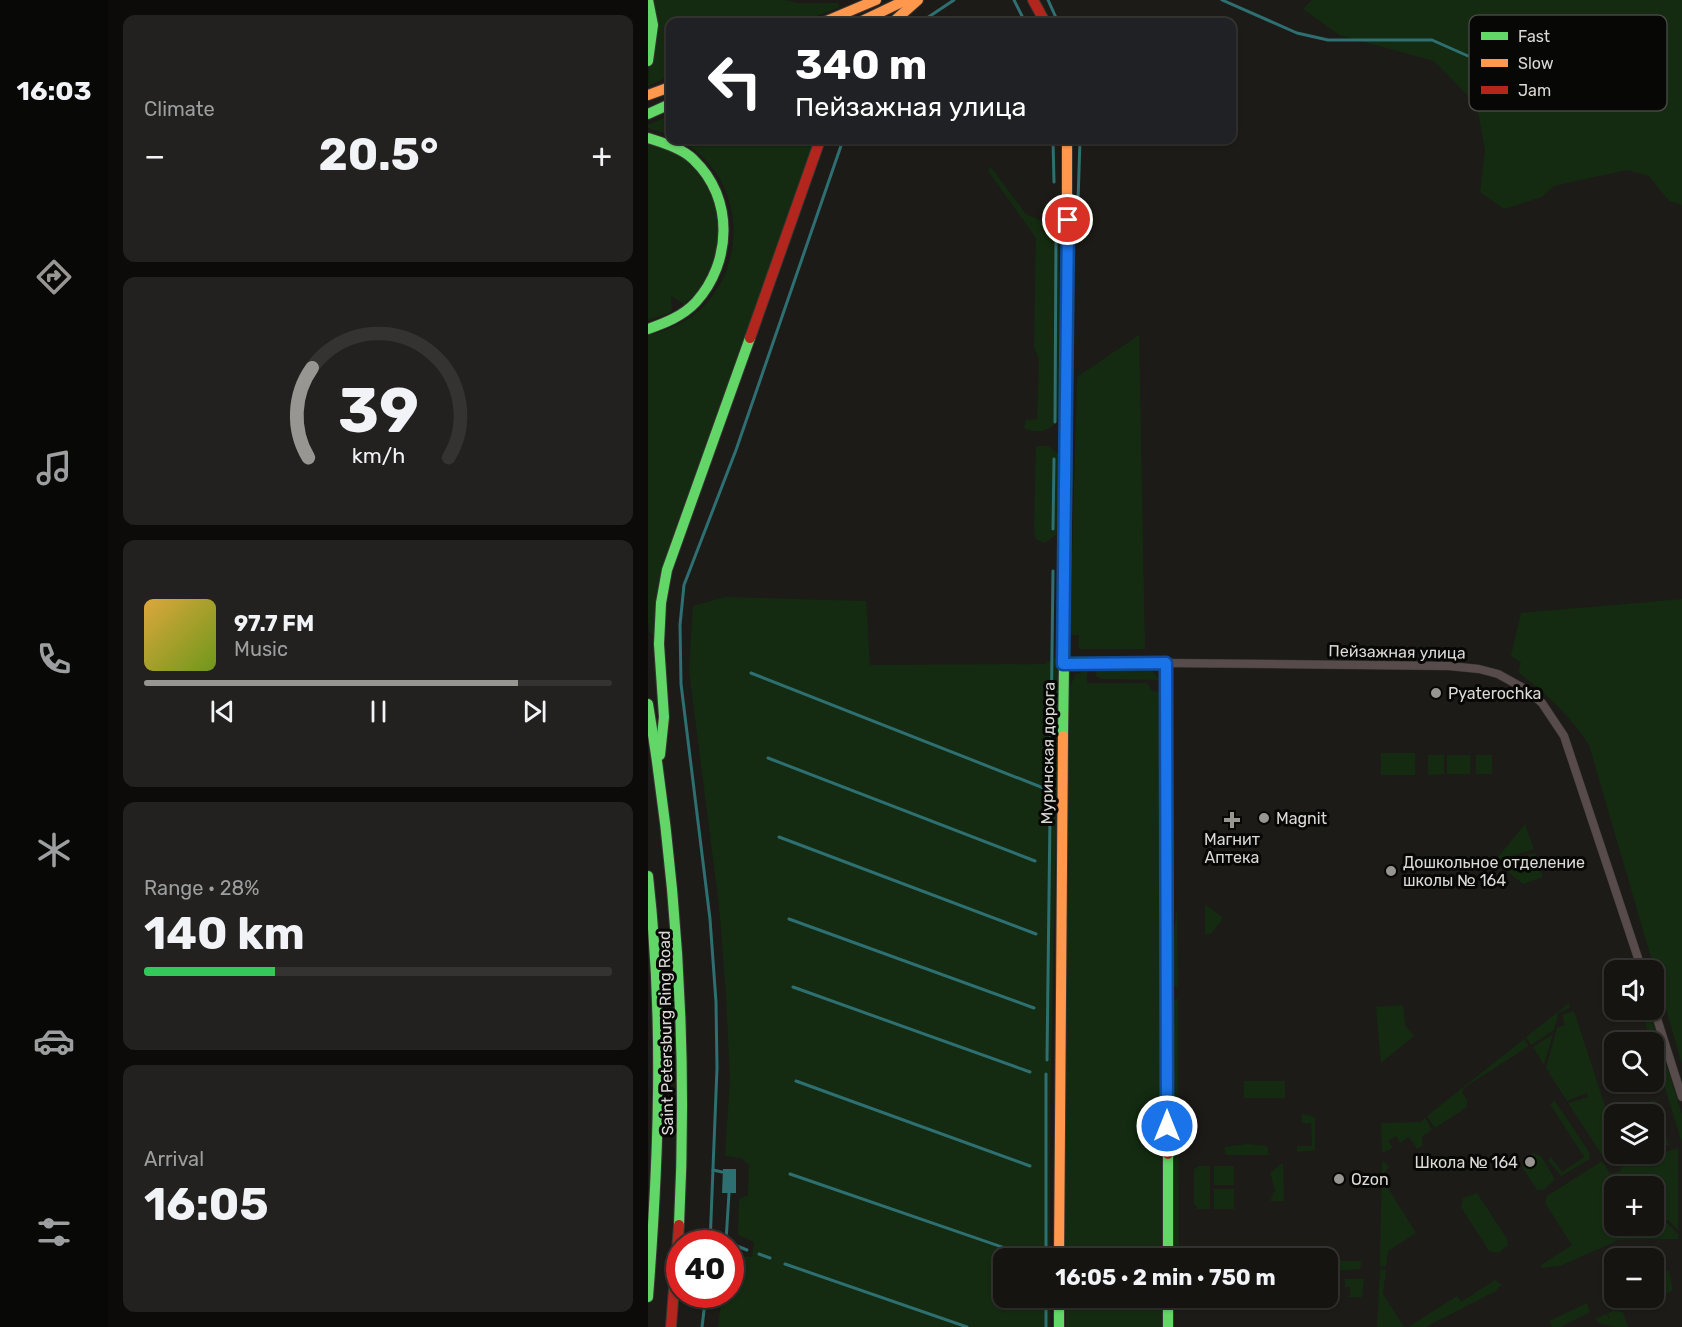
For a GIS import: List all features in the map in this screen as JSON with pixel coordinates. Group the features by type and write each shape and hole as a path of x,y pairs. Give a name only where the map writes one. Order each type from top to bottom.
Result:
{"main road":[{"path":"648,0 653,25 648,61"},
{"path":"833,18 876,0"},
{"path":"868,18 906,0"},
{"path":"898,18 918,0"},
{"path":"1033,0 1043,18"},
{"path":"648,95 666,88"},
{"path":"648,114 666,106"},
{"path":"648,138 673,147 702,169 718,197 726,234 718,266 699,299 678,317 648,329"},
{"path":"659,765 664,717 659,644 661,603 668,570 819,144"},
{"name":"Муринская дорога","path":"1059,1248 1063,664 1069,348 1067,144"},
{"path":"1166,663 1168,1248"},
{"name":"Пейзажная улица","path":"1063,664 1166,663"},
{"name":"Saint Petersburg Ring Road","path":"648,704 659,765 678,916 684,1046 683,1180 671,1327"},
{"name":"Saint Petersburg Ring Road","path":"648,876 654,921 658,1047 657,1177 648,1297"},
{"path":"1059,1308 1059,1327"},
{"path":"1168,1308 1168,1327"}],"street":[{"name":"Пейзажная улица","path":"1166,663 1449,666 1498,674 1520,685 1542,703 1564,736 1639,960"},
{"path":"1657,1020 1682,1097"}],"green space":[{"path":"652,0 785,0 798,3 838,3 840,7 811,18 666,18 666,78 648,86"},
{"path":"1312,0 1682,0 1682,205 1669,201 1649,176 1627,170 1554,186 1542,197 1504,209 1480,192 1485,150 1478,111 1667,111 1667,15 1469,15 1469,97 1434,61 1339,35 1303,9"},
{"path":"666,117 666,134 648,128 648,125"},
{"path":"648,144 670,151 688,162 702,178 712,196 717,216 718,238 714,259 706,280 699,290 684,304 671,296 672,312 648,320"},
{"path":"685,144 815,144 683,507 661,575 653,635 649,632 648,621 648,335 681,323 706,304 723,278 732,249 733,218 724,188 707,161"},
{"path":"990,166 1026,214 1047,223 1059,236 1059,416 1054,425 1039,431 1024,428 1026,420 1037,419 1039,360 1034,347 1036,238 988,171"},
{"path":"1139,335 1145,649 1079,649 1079,635 1072,635 1070,629 1077,377"},
{"path":"1049,446 1059,455 1057,534 1045,543 1036,539 1034,532 1036,447"},
{"path":"725,597 866,601 870,665 1045,664 1060,655 1050,1111 1050,1248 993,1248 993,1308 1050,1308 1050,1327 718,1327 720,1308 744,1308 744,1256 752,1257 754,1242 744,1238 744,1230 738,1230 739,1199 748,1195 749,1165 741,1158 725,1156 730,1079 726,994 719,905 689,671 693,606"},
{"path":"1682,599 1682,1064 1664,1002 1664,960 1652,960 1589,745 1557,705 1518,672 1521,663 1511,656 1521,613"},
{"path":"1087,670 1087,683 1147,683 1152,691 1160,692 1162,1248 1065,1248 1069,690 1075,675"},
{"path":"1095,670 1146,670 1152,671 1160,680 1101,679 1096,676"},
{"path":"1381,753 1415,753 1415,775 1381,775"},
{"path":"1428,755 1444,755 1444,774 1428,775"},
{"path":"1447,755 1470,755 1470,774 1447,774"},
{"path":"1476,755 1492,755 1492,774 1476,774"},
{"path":"1525,824 1534,849 1499,860 1498,857"},
{"path":"1535,853 1543,877 1523,884 1506,870 1504,863"},
{"path":"1205,904 1223,918 1211,934 1205,934"},
{"path":"1177,906 1178,989 1173,984 1173,940"},
{"path":"1178,998 1179,1248 1174,1248 1173,1002"},
{"path":"1569,1003 1570,1008 1559,1012 1554,1030 1531,1045 1526,1037"},
{"path":"1403,1005 1405,1025 1414,1036 1381,1063 1376,1007"},
{"path":"1574,1011 1604,1104 1604,1158 1568,1103 1588,1097 1587,1093 1567,1101 1546,1068 1557,1028 1565,1025 1562,1015"},
{"path":"1644,1020 1652,1020 1656,1032 1648,1032"},
{"path":"1553,1034 1544,1065 1533,1047"},
{"path":"1524,1039 1529,1046 1465,1087 1462,1092 1467,1100 1467,1107 1435,1128 1427,1116"},
{"path":"1664,1057 1682,1114 1682,1143 1664,1085"},
{"path":"1244,1081 1285,1081 1285,1098 1244,1098"},
{"path":"1655,1100 1656,1104 1642,1104"},
{"path":"1555,1101 1589,1152 1590,1159 1561,1176 1548,1160 1551,1157 1562,1172 1584,1157 1550,1104"},
{"path":"1302,1114 1315,1117 1315,1150 1297,1152 1297,1146 1312,1146 1311,1123 1302,1123"},
{"path":"1425,1118 1432,1130 1422,1136 1422,1146 1417,1149 1409,1137 1400,1143 1396,1136 1388,1141 1393,1148 1382,1153 1381,1123 1421,1122"},
{"path":"1664,1129 1669,1145 1664,1147"},
{"path":"1247,1144 1267,1146 1269,1155 1226,1155 1224,1147"},
{"path":"1678,1148 1678,1230 1668,1220 1665,1221 1678,1234 1678,1239 1619,1240 1560,1266 1542,1268 1541,1265 1572,1245 1545,1203 1547,1196 1602,1161 1610,1174 1621,1171 1620,1167 1629,1164 1664,1164 1664,1153"},
{"path":"1533,1153 1541,1156 1555,1179 1544,1190 1537,1190 1522,1167 1524,1159"},
{"path":"1382,1160 1389,1167 1384,1173 1384,1182 1416,1233 1388,1251 1386,1267 1380,1266"},
{"path":"1283,1164 1284,1201 1270,1201 1275,1190 1270,1173"},
{"path":"1198,1166 1210,1166 1210,1209 1198,1209 1194,1204 1194,1170"},
{"path":"1214,1166 1234,1166 1234,1185 1214,1185"},
{"path":"1214,1189 1234,1189 1234,1209 1214,1209"},
{"path":"1477,1193 1507,1239 1508,1245 1498,1253 1489,1251 1461,1207 1463,1198"},
{"path":"1338,1261 1362,1261 1360,1269 1338,1271"},
{"path":"1664,1261 1665,1271 1669,1271 1673,1290 1666,1294"},
{"path":"1380,1269 1386,1270 1383,1294 1404,1327 1377,1327"},
{"path":"1345,1279 1364,1279 1362,1297 1345,1297 1350,1295 1350,1287 1345,1287"},
{"path":"1495,1280 1502,1285 1497,1288 1498,1290 1426,1327 1408,1327 1457,1296 1461,1302"},
{"path":"1587,1303 1590,1312 1560,1327 1552,1327 1549,1321"},
{"path":"1065,1308 1162,1308 1162,1327 1066,1327"},
{"path":"1615,1310 1623,1312 1628,1327 1605,1325 1595,1319 1606,1314 1610,1319 1608,1313"}],"water":[{"path":"723,1169 736,1169 736,1193 722,1193"}],"waterway":[{"path":"927,18 954,0"},
{"path":"1014,0 1023,18"},
{"path":"1048,0 1056,18"},
{"path":"1222,0 1297,33 1328,40 1432,40 1469,56"},
{"path":"711,1230 717,1068 716,1002 710,919 681,684 680,625 684,585 736,450 842,144"},
{"path":"1053,144 1054,182"},
{"path":"1078,201 1080,144"},
{"path":"1055,422 1056,237"},
{"path":"1053,529 1054,459"},
{"path":"1047,1060 1053,571"},
{"path":"751,673 1051,791"},
{"path":"768,758 1035,861"},
{"path":"779,837 1036,934"},
{"path":"789,919 1034,1008"},
{"path":"793,987 1030,1072"},
{"path":"1046,1074 1046,1248"},
{"path":"796,1081 1030,1166"},
{"path":"713,1170 722,1172"},
{"path":"790,1174 1005,1248"},
{"path":"727,1230 729,1193"},
{"path":"759,1254 770,1258"},
{"path":"785,1264 967,1327"},
{"path":"702,1327 704,1308"},
{"path":"1046,1308 1046,1327"}],"traffic: fast":[{"path":"648,0 653,25 648,61"},
{"path":"648,114 666,106"},
{"path":"648,138 684,152 707,175 722,211 724,230 722,250 716,268 708,286 696,302 680,315 648,329"},
{"path":"660,755 664,717 659,644 661,603 667,570 750,338"},
{"path":"1063,736 1067,453"},
{"path":"1063,664 1166,663 1167,962"},
{"path":"648,704 666,834 678,964 682,1094 679,1225"},
{"path":"648,876 658,1034 655,1192 648,1297"},
{"path":"1168,1154 1168,1248"},
{"path":"1059,1308 1059,1327"},
{"path":"1168,1308 1168,1327"}],"traffic: slow":[{"path":"833,18 876,0"},
{"path":"868,18 906,0"},
{"path":"898,18 918,0"},
{"path":"648,95 666,88"},
{"path":"1067,144 1067,453"},
{"path":"1059,1248 1063,736"}],"traffic: jam":[{"path":"1033,0 1043,18"},
{"path":"750,338 819,144"},
{"path":"1167,962 1168,1154"},
{"path":"671,1327 679,1225"}],"place":[{"name":"Pyaterochka","path":"1436,693"},
{"name":"Magnit","path":"1264,818"},
{"name":"Магнит Аптека","path":"1232,820"},
{"name":"Дошкольное отделение школы № 164","path":"1391,871"},
{"name":"Школа № 164","path":"1530,1162"},
{"name":"Ozon","path":"1339,1179"}],"route":[{"path":"1068,220 1068,438 1063,664 1166,663 1167,1126"}]}
